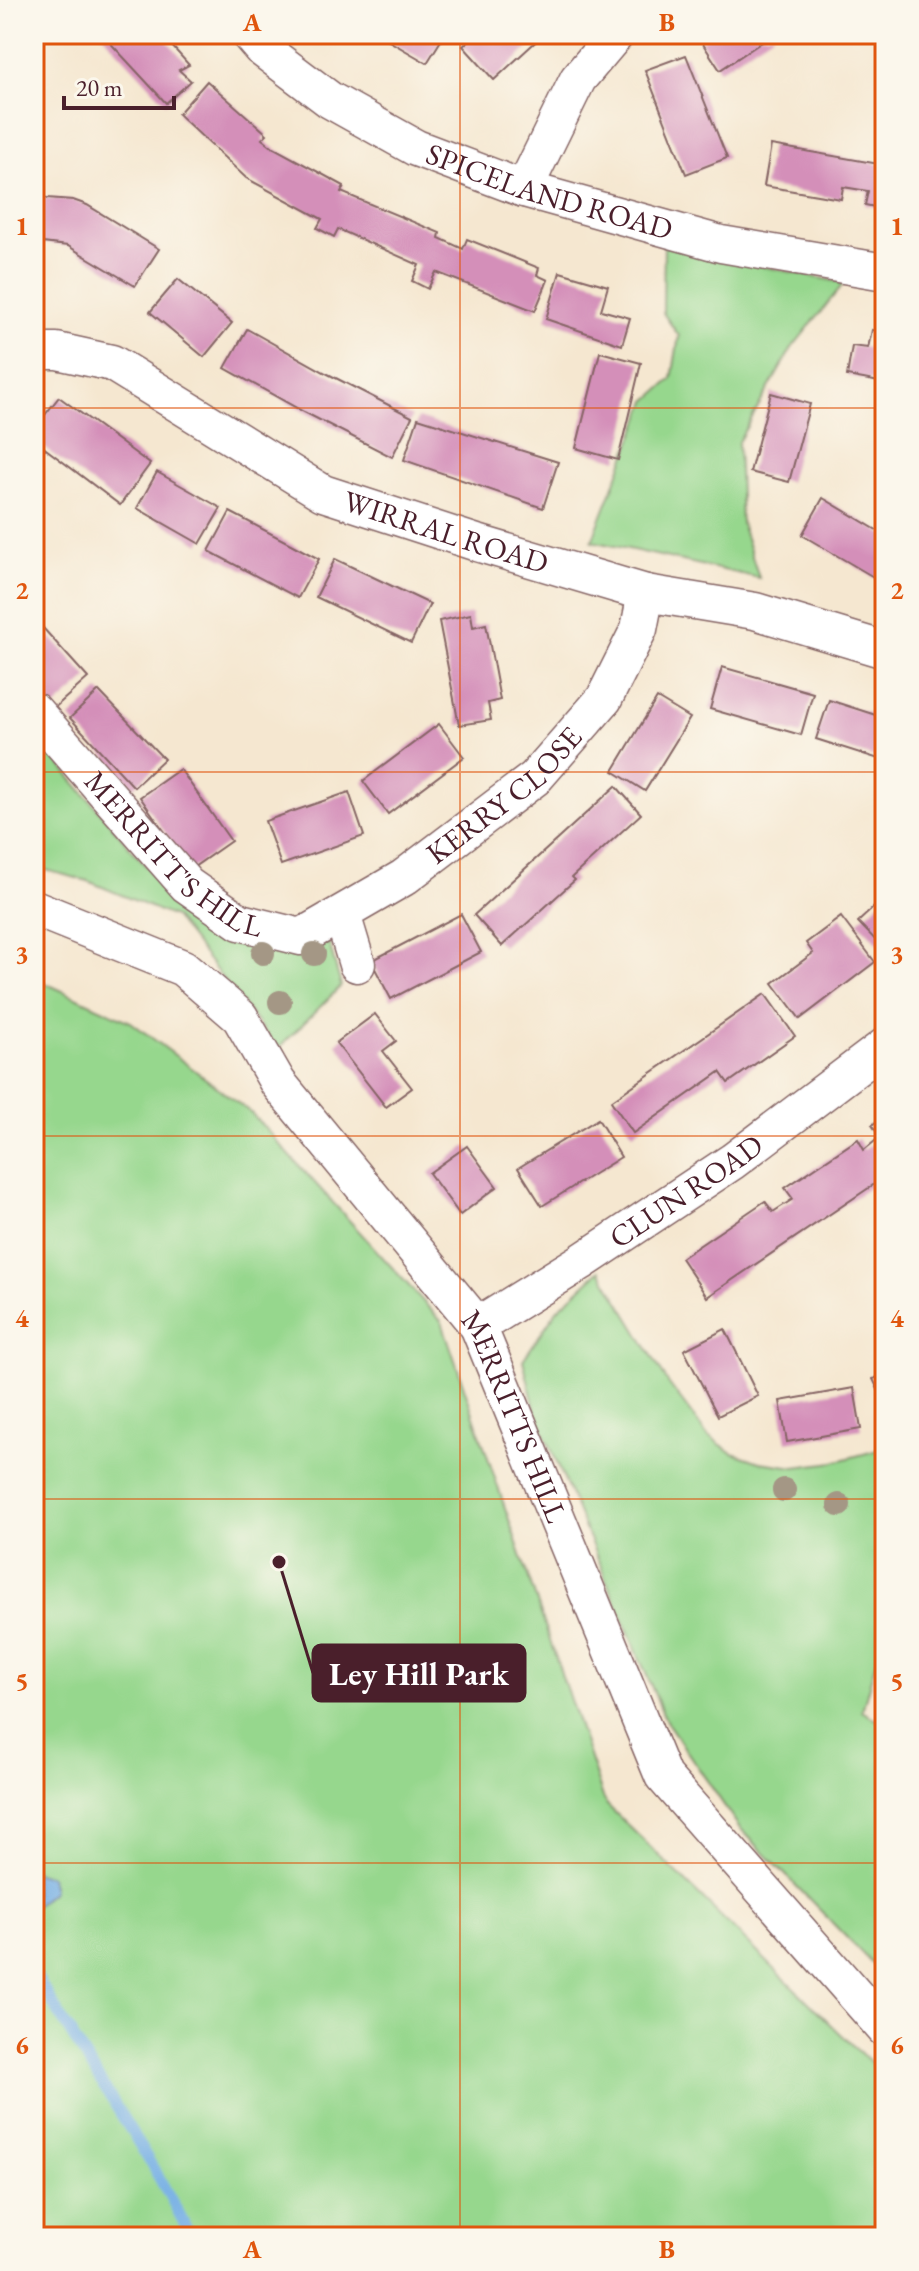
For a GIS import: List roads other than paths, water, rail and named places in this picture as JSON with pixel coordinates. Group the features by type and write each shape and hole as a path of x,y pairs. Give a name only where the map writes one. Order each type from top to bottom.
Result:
{"street":[{"name":"SPICELAND ROAD","path":"249,34 261,48 330,100 416,148 524,189 721,244 885,272"},
{"path":"524,189 578,79 616,34"},
{"name":"WIRRAL ROAD","path":"34,351 57,351 112,363 323,493 646,593 755,611 885,650"},
{"name":"KERRY CLOSE","path":"342,914 403,878 535,778 604,699 639,629 646,593"},
{"name":"MERRITT'S HILL","path":"34,711 187,885 240,922 301,937 342,914"},
{"name":"MERRITTS HILL","path":"34,908 183,968 240,1017 278,1083 478,1326 663,1776 885,2029"},
{"path":"342,914 357,964"},
{"name":"CLUN ROAD","path":"478,1326 733,1161 885,1046"}],"water":[{"path":"34,1869 37,1873 50,1876 53,1891 34,1907"}],"waterway":[{"path":"34,1972 191,2237"}],"place":[{"name":"Ley Hill Park","path":"279,1562"}]}
